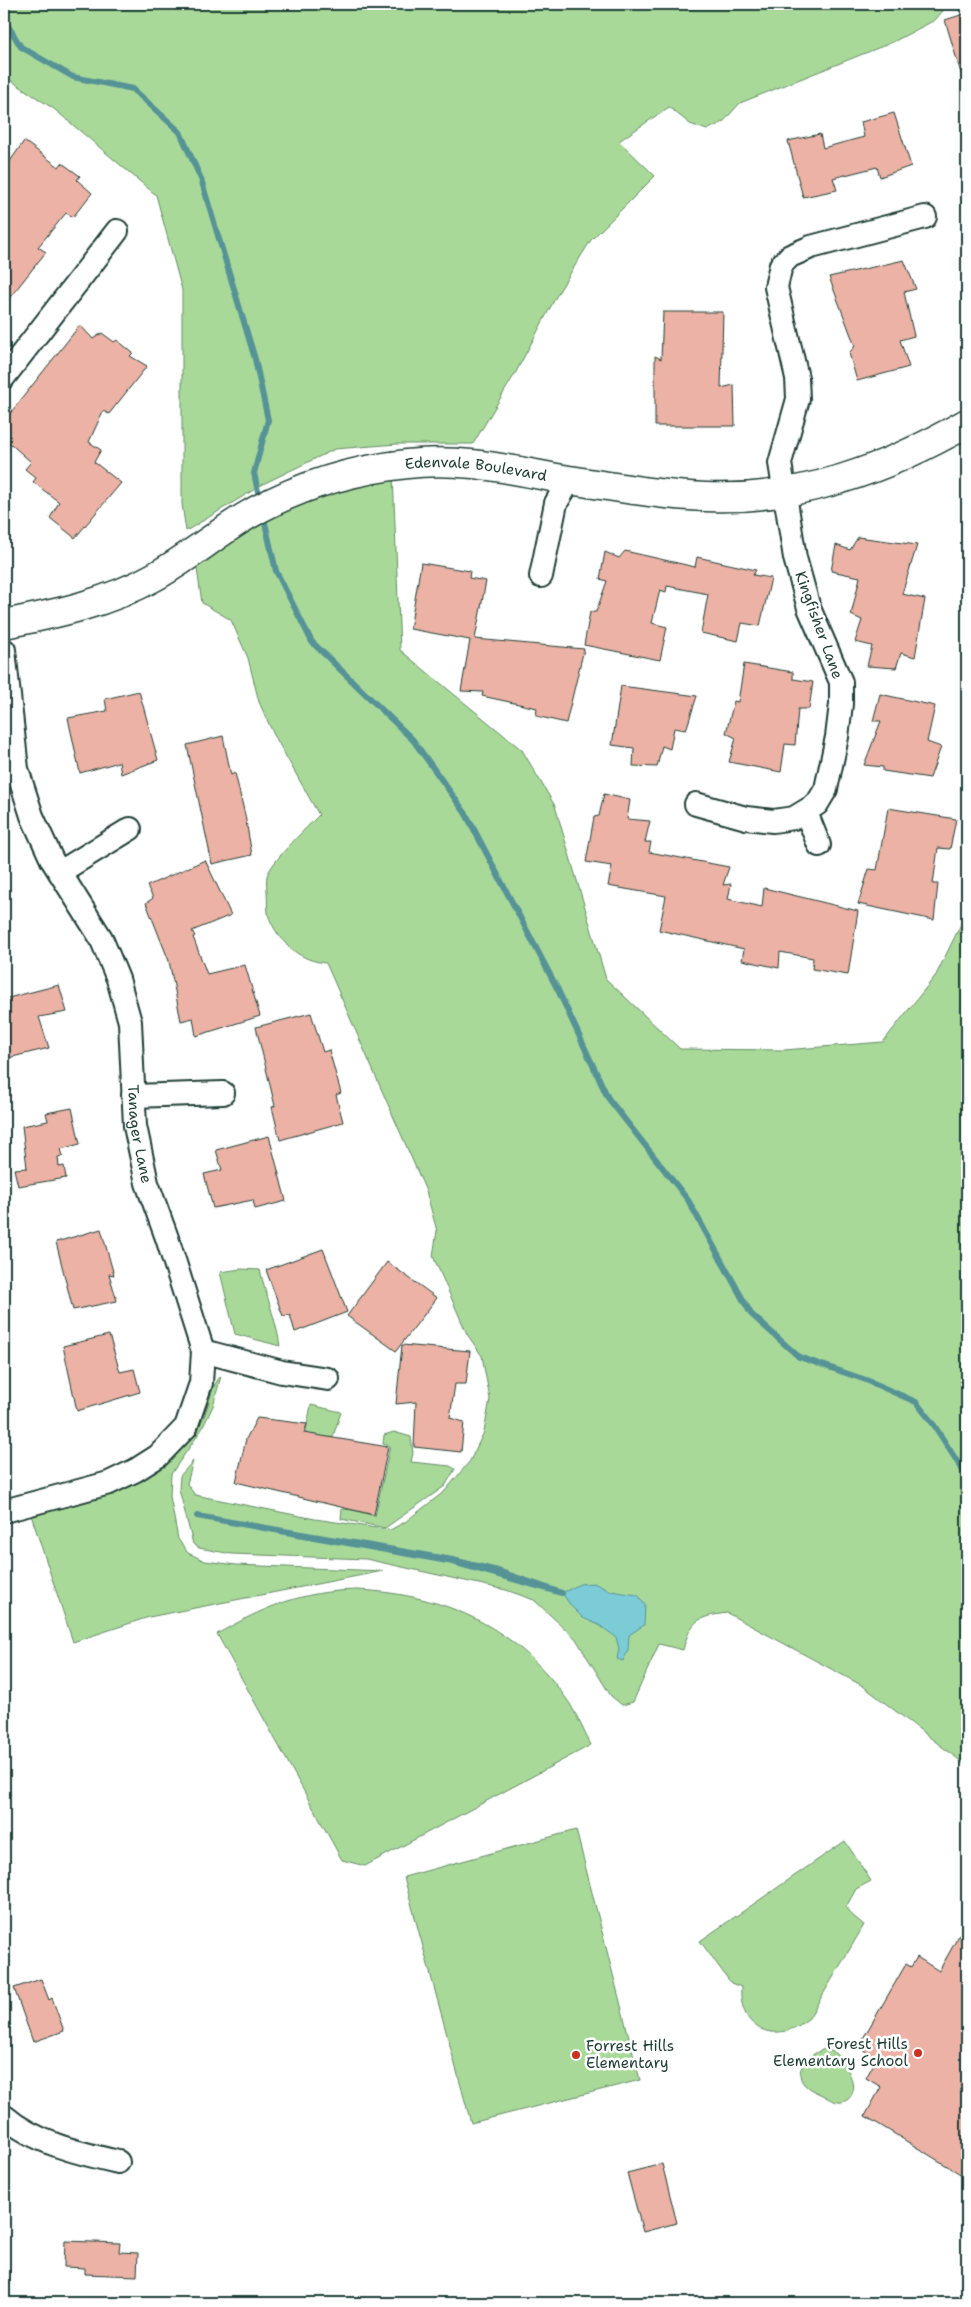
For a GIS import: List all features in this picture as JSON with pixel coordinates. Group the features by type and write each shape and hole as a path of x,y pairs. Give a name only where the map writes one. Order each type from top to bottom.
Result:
{"street":[{"name":"Kingfisher Lane","path":"696,804 746,818 773,822 794,818 816,804 826,789 837,737 841,704 841,682 810,608 794,558 780,463 798,399 796,378 776,287 781,265 790,256 811,247 925,217"},
{"path":"4,377 117,232"},
{"name":"Edenvale Boulevard","path":"4,624 59,613 109,598 154,578 247,516 298,491 352,473 409,464 466,462 650,492 707,497 752,496 832,483 883,466 932,444 967,423"},
{"path":"541,576 556,503 570,480"},
{"name":"Tanager Lane","path":"4,650 17,770 32,816 52,860 101,938 118,979 130,1022 135,1126 146,1183 167,1238 203,1351 201,1382 186,1427 158,1456 136,1470 109,1483 4,1511"},
{"path":"806,812 820,845"},
{"path":"60,872 130,829"},
{"path":"133,1096 223,1093"},
{"path":"203,1351 282,1372 328,1379"},
{"path":"4,2116 44,2140 82,2153 118,2162"}],"green space":[{"path":"4,4 949,4 935,20 893,42 740,103 723,122 707,130 690,124 669,107 619,141 655,176 591,240 558,293 516,372 473,444 397,444 335,449 265,483 186,531 182,504 182,290 156,195 54,109 4,76"},
{"path":"392,450 400,650 522,750 555,806 606,979 680,1049 784,1050 883,1042 936,975 967,912 967,1766 863,1686 727,1613 709,1616 697,1622 689,1632 683,1650 659,1644 633,1702 622,1705 611,1696 576,1639 534,1600 506,1590 366,1559 232,1554 199,1548 193,1544 179,1489 180,1476 193,1461 187,1484 195,1495 315,1519 390,1530 405,1522 445,1491 470,1461 484,1432 490,1399 482,1356 467,1334 433,1256 437,1231 426,1191 326,963 308,959 293,950 275,930 269,918 267,876 290,845 319,815 273,733 259,702 248,658 231,620 202,603 196,562"},
{"path":"241,1269 260,1270 280,1346 235,1334 220,1272"},
{"path":"221,1376 213,1406 202,1429 171,1474 170,1496 178,1539 188,1553 205,1561 236,1565 383,1571 149,1617 73,1642 30,1512 75,1502 119,1489 159,1469 177,1455 196,1432 205,1414 213,1389"},
{"path":"311,1405 341,1412 328,1452 303,1446"},
{"path":"394,1432 411,1437 413,1453 411,1462 450,1466 455,1469 445,1486 385,1528 341,1519 342,1509 375,1516 390,1446 383,1444 384,1435"},
{"path":"357,1590 390,1593 421,1599 450,1608 478,1620 504,1636 528,1655 550,1677 570,1704 591,1745 365,1866 342,1860 217,1634 267,1608 284,1602 337,1591"},
{"path":"576,1830 640,2080 471,2123 404,1877"},
{"path":"845,1841 871,1881 856,1889 846,1907 864,1925 809,2018 797,2027 784,2031 762,2030 753,2024 746,2014 742,2002 741,1987 731,1983 700,1941"},
{"path":"826,2049 841,2058 852,2080 852,2094 849,2099 842,2102 837,2102 807,2087 800,2075 801,2069 808,2058"}],"water":[{"path":"594,1583 610,1591 638,1595 645,1605 644,1625 629,1635 628,1650 623,1661 617,1659 619,1649 616,1637 599,1625 583,1618 562,1593 580,1584"}],"building":[{"path":"967,13 967,80 963,80 945,20"},
{"path":"894,113 911,166 880,177 877,167 833,178 837,190 803,197 788,141 820,134 823,148 864,137 861,122"},
{"path":"24,141 59,167 62,163 80,176 77,180 92,193 73,217 66,213 38,247 46,252 4,305 4,170"},
{"path":"904,260 916,289 904,292 914,336 900,340 909,367 857,381 849,353 855,346 829,277"},
{"path":"663,312 723,312 721,388 734,385 735,426 655,426 655,356 661,359"},
{"path":"80,325 93,339 102,333 114,342 117,340 133,353 130,356 147,366 109,414 103,411 89,442 101,450 94,462 121,483 75,538 50,518 59,502 33,482 36,478 25,469 31,462 4,438 4,421"},
{"path":"858,537 917,545 902,594 925,599 915,657 901,653 896,668 867,666 872,646 855,642 862,620 851,615 860,577 831,571 836,545 850,550"},
{"path":"625,551 695,567 697,557 756,570 753,575 771,578 760,626 742,623 738,641 701,633 708,594 667,586 666,592 660,590 652,623 667,627 660,660 584,645 590,612 596,612 607,581 600,579 605,552 619,558"},
{"path":"421,563 470,571 469,578 486,581 475,639 584,649 566,723 536,716 537,708 482,696 483,692 461,691 470,640 410,629"},
{"path":"744,664 793,672 793,679 813,682 809,709 798,709 795,745 785,744 781,772 729,762 736,738 726,733 734,701 738,702"},
{"path":"621,686 697,696 686,730 674,728 670,749 662,746 657,767 633,766 634,748 612,745"},
{"path":"139,691 158,760 121,774 119,762 80,773 68,718 107,711 105,699"},
{"path":"880,694 935,706 927,742 941,747 930,778 883,771 883,767 864,765 881,721 873,721"},
{"path":"223,736 231,775 235,773 252,855 212,864 187,745"},
{"path":"604,794 630,800 627,819 650,821 645,842 651,842 649,852 729,867 723,885 731,884 728,899 762,907 764,888 858,911 848,975 812,969 813,958 780,952 779,968 742,960 744,949 659,930 666,896 608,886 612,866 586,862 594,817 599,816"},
{"path":"888,808 956,819 950,849 938,848 933,884 938,884 934,920 858,904 869,869 877,870"},
{"path":"205,860 231,915 192,931 195,936 193,937 207,974 245,965 260,1016 196,1036 193,1018 181,1021 169,961 146,903 153,898 147,886"},
{"path":"59,985 67,1012 39,1017 49,1048 4,1059 4,999"},
{"path":"311,1013 323,1052 329,1050 341,1093 336,1095 343,1122 280,1140 272,1107 275,1106 256,1027"},
{"path":"72,1108 80,1144 61,1149 63,1156 58,1157 59,1167 64,1166 66,1178 18,1186 14,1169 27,1168 22,1126 48,1121 46,1113"},
{"path":"269,1136 286,1201 255,1209 253,1200 213,1208 204,1174 222,1170 216,1150"},
{"path":"101,1229 114,1275 109,1274 117,1301 73,1310 56,1242"},
{"path":"323,1249 347,1312 295,1332 290,1315 283,1316 266,1270"},
{"path":"387,1262 437,1298 396,1351 347,1316"},
{"path":"109,1335 120,1372 134,1369 140,1392 77,1411 63,1346"},
{"path":"402,1345 470,1351 466,1384 455,1384 450,1418 464,1422 461,1452 414,1447 416,1402 396,1404"},
{"path":"257,1418 307,1424 304,1433 388,1447 374,1515 236,1482 246,1439"},
{"name":"Forest Hills Elementary School","path":"967,1921 967,2178 865,2116 881,2087 866,2078 877,2058 858,2047 906,1964 911,1967 917,1957 939,1971"},
{"path":"41,1979 49,2000 52,1998 64,2031 33,2042 14,1988"},
{"path":"662,2164 677,2223 643,2232 627,2173"},
{"path":"65,2241 120,2243 119,2252 138,2253 137,2276 85,2274 85,2268 64,2267"}],"waterway":[{"path":"4,19 21,47 73,77 133,89 180,132 201,179 255,359 268,420 254,473 260,501"},
{"path":"263,514 276,571 312,642 413,740 466,814 558,990 608,1098 688,1200 751,1314 799,1357 866,1380 916,1402 934,1425 967,1477"},
{"path":"197,1516 453,1560 498,1571 562,1593 453,1562 197,1516"}],"place":[{"name":"Forest Hills Elementary School","path":"918,2053"},
{"name":"Forrest Hills Elementary","path":"576,2055"}]}
